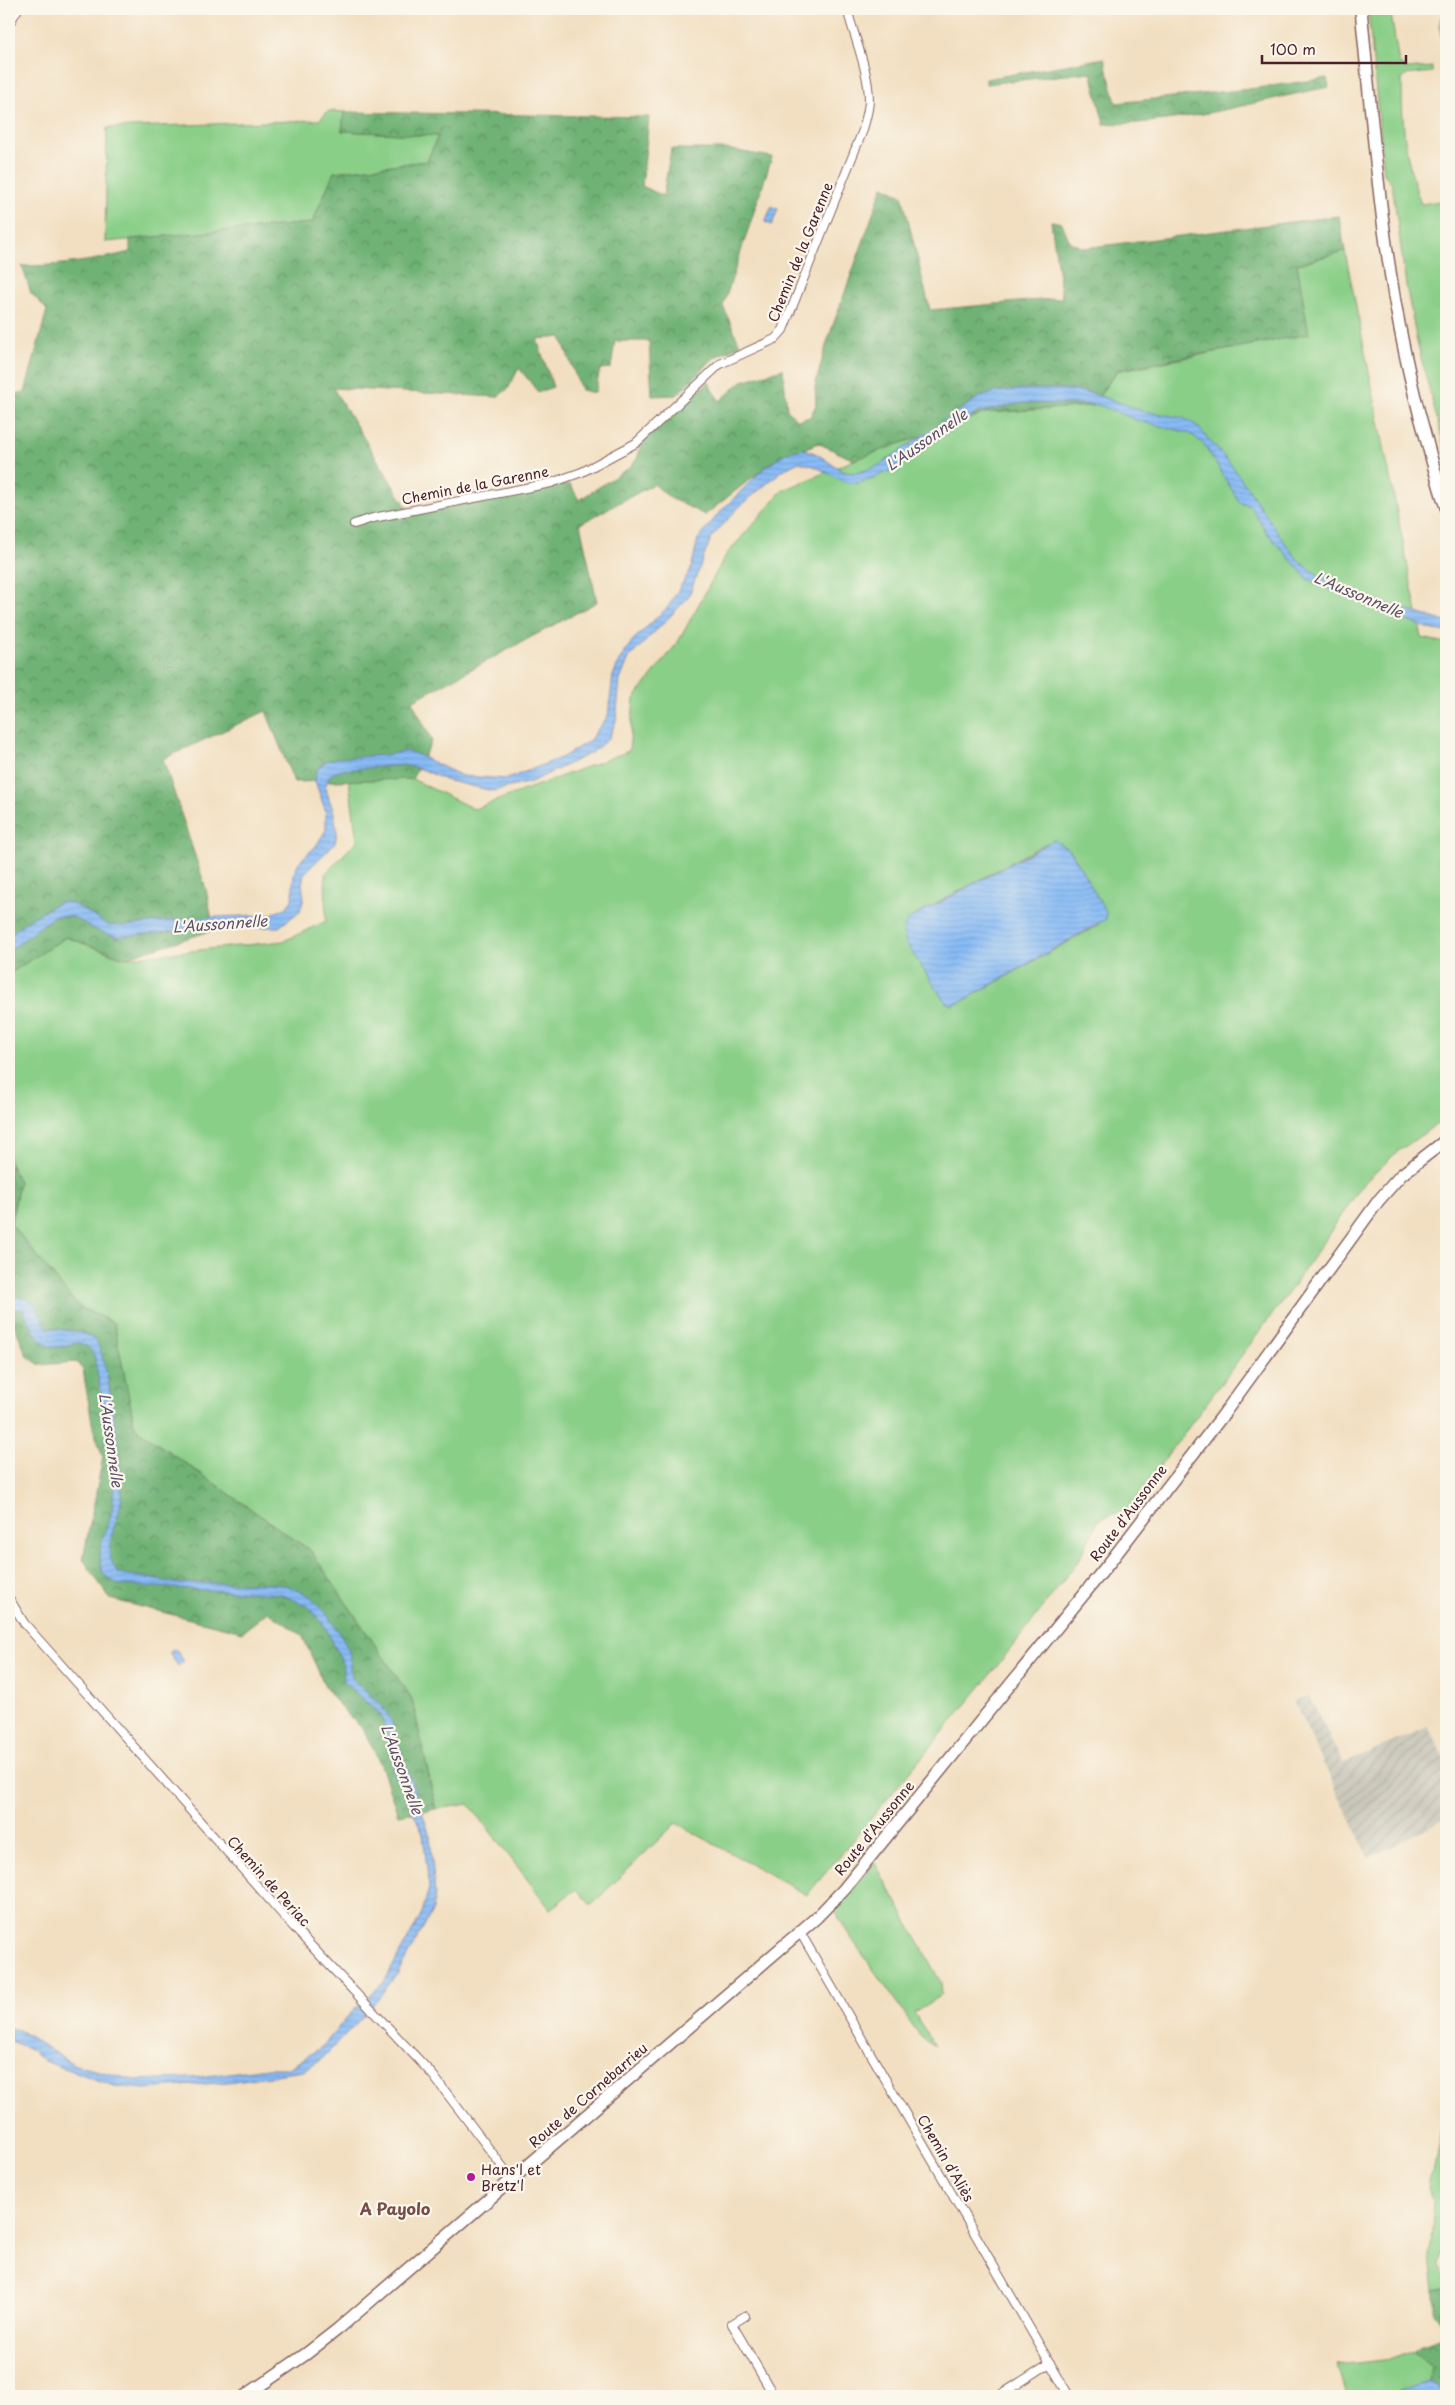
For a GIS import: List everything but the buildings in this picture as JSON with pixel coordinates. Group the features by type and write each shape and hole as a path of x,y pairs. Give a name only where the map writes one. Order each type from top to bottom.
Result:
{"main road":[{"path":"1361,9 1380,206 1392,291 1406,364 1446,507"},
{"name":"Route d'Aussonne","path":"830,1904 1110,1562 1222,1415 1378,1200 1401,1175 1446,1140"},
{"name":"Route de Cornebarrieu","path":"245,2396 306,2354 338,2328 800,1932 830,1904"}],"street":[{"path":"9,24 18,9"},
{"name":"Chemin de la Garenne","path":"354,524 373,518 551,483 582,472 636,443 720,364 775,339 783,330 863,130 868,110 869,99 864,72 847,9"},
{"name":"Chemin de Periac","path":"9,1598 24,1623 358,1997 432,2074 512,2179"},
{"name":"Chemin d'Aliès","path":"800,1932 1069,2396"},
{"path":"745,2316 732,2324 774,2396"},
{"path":"998,2396 1050,2363"}],"shaded area":[{"path":"1309,1696 1343,1763 1428,1727 1446,1762 1446,1818 1369,1858 1293,1700"}],"green space":[{"path":"1368,9 1390,9 1399,63 1407,69 1432,67 1432,72 1406,75 1402,80 1403,113 1405,143 1411,172 1421,204 1446,200 1446,454 1417,342 1406,285 1392,183 1384,174"},
{"path":"1441,17 1446,18 1446,56 1439,26"},
{"path":"1104,58 1116,103 1258,88 1327,78 1329,87 1161,121 1104,124 1091,72 986,84 986,79"},
{"path":"328,111 344,112 342,131 438,136 427,161 334,172 312,223 105,242 107,128 319,120"},
{"path":"344,112 649,117 642,186 663,196 671,149 726,149 772,157 723,306 740,345 714,358 677,395 652,396 649,341 615,341 611,368 600,369 595,393 581,390 561,337 537,339 553,387 538,392 519,368 508,389 497,397 333,388 410,513 570,484 579,500 630,467 637,459 643,441 709,381 712,390 720,401 742,381 783,369 787,409 797,420 810,417 816,405 815,386 827,342 883,186 902,195 930,310 1062,298 1051,221 1062,223 1070,242 1084,248 1339,216 1345,251 1297,264 1309,334 1117,370 1092,406 985,413 854,460 818,443 772,462 705,515 670,498 654,484 580,524 597,602 412,701 432,741 412,779 294,782 266,711 163,759 206,889 214,930 124,958 66,937 9,974 9,395 25,392 47,310 31,293 22,266 76,262 130,252 130,239 312,223 334,172 427,161 438,136 342,131"},
{"path":"1345,251 1422,638 1446,643 1446,1118 1397,1152 1363,1184 1294,1285 1128,1509 1099,1519 1078,1561 1038,1614 979,1689 807,1895 676,1823 591,1905 576,1889 550,1909 469,1804 436,1809 412,1699 311,1551 135,1428 114,1323 78,1306 11,1224 19,1182 9,1162 9,974 66,937 124,958 284,941 326,921 325,874 357,841 349,780 412,779 474,809 629,751 634,699 678,642 726,555 782,491 854,460 985,413 1092,406 1117,371 1308,334 1297,264","holes":["1046,843 1098,925 961,1002 952,1005 911,918"]},
{"path":"9,1162 19,1182 11,1224 78,1306 114,1323 135,1428 311,1551 412,1699 436,1809 398,1815 381,1765 363,1729 343,1710 325,1686 302,1635 268,1612 242,1632 110,1599 83,1559 103,1457 93,1428 83,1370 76,1362 40,1365 27,1356 12,1319 9,1320"},
{"path":"875,1863 941,1983 942,1995 914,2013 935,2046 921,2037 849,1935 834,1910"},
{"path":"1446,2103 1446,2222 1440,2264 1446,2287 1434,2290 1430,2257 1434,2201 1430,2194 1428,2183 1433,2172"},
{"path":"1446,2287 1446,2396 1439,2386 1430,2382 1432,2366 1414,2351 1420,2346 1441,2338 1445,2328 1434,2313 1434,2290"},
{"path":"1414,2351 1432,2366 1430,2382 1399,2390 1396,2396 1347,2396 1338,2365 1393,2359"}],"water":[{"path":"772,206 778,209 772,225 765,222"},
{"name":"L'Aussonnelle","path":"1022,389 1065,389 1091,393 1144,411 1183,418 1196,425 1233,467 1300,562 1318,575 1368,598 1446,622 1446,632 1433,630 1381,612 1307,578 1268,534 1250,506 1240,503 1204,444 1189,433 1139,421 1099,405 1022,403 977,413 888,472 859,483 847,483 814,466 799,462 783,470 739,507 711,538 688,598 629,658 620,680 616,721 609,738 591,753 531,782 493,791 445,780 424,770 404,765 342,770 330,775 325,787 334,813 337,832 335,843 304,874 302,884 304,898 300,911 279,927 219,927 116,937 96,930 73,917 54,916 9,951 9,936 25,922 59,902 68,902 83,909 108,925 125,926 193,918 269,915 286,908 292,900 294,873 299,862 316,846 326,830 326,812 315,781 316,771 324,762 337,758 386,755 406,751 462,776 507,779 563,757 589,741 608,716 613,676 619,661 633,640 668,607 691,569 698,539 719,513 762,470 787,452 804,449 817,454 844,472 856,473 878,466 979,397 996,392"},
{"path":"1054,840 1071,851 1106,912 1106,919 961,1002 952,1005 945,1002 906,943 903,932 906,924 911,918"},
{"name":"L'Aussonnelle","path":"9,1296 25,1299 34,1304 47,1328 85,1334 95,1340 100,1349 110,1390 120,1469 121,1501 110,1546 110,1555 118,1573 177,1583 265,1583 289,1586 310,1596 326,1613 344,1640 351,1657 350,1671 353,1679 382,1706 391,1720 430,1836 435,1894 433,1910 398,1973 368,2011 324,2057 303,2071 228,2082 146,2089 114,2086 44,2061 32,2050 9,2040 9,2028 19,2030 75,2065 134,2080 191,2078 267,2068 289,2068 323,2046 348,2016 384,1982 422,1913 429,1888 423,1833 395,1775 386,1731 380,1714 344,1682 342,1662 326,1628 308,1606 280,1594 119,1585 103,1574 100,1552 112,1510 113,1482 108,1427 94,1355 82,1344 76,1343 51,1347 45,1344 35,1333 23,1310 9,1309"},
{"path":"175,1649 184,1661 178,1666 169,1653"},
{"path":"1430,2382 1439,2386 1446,2396 1396,2396 1401,2389"}],"place":[{"name":"Hans'l et Bretz'l","path":"471,2177"}],"district":[{"name":"A Payolo","path":"395,2208"}]}
